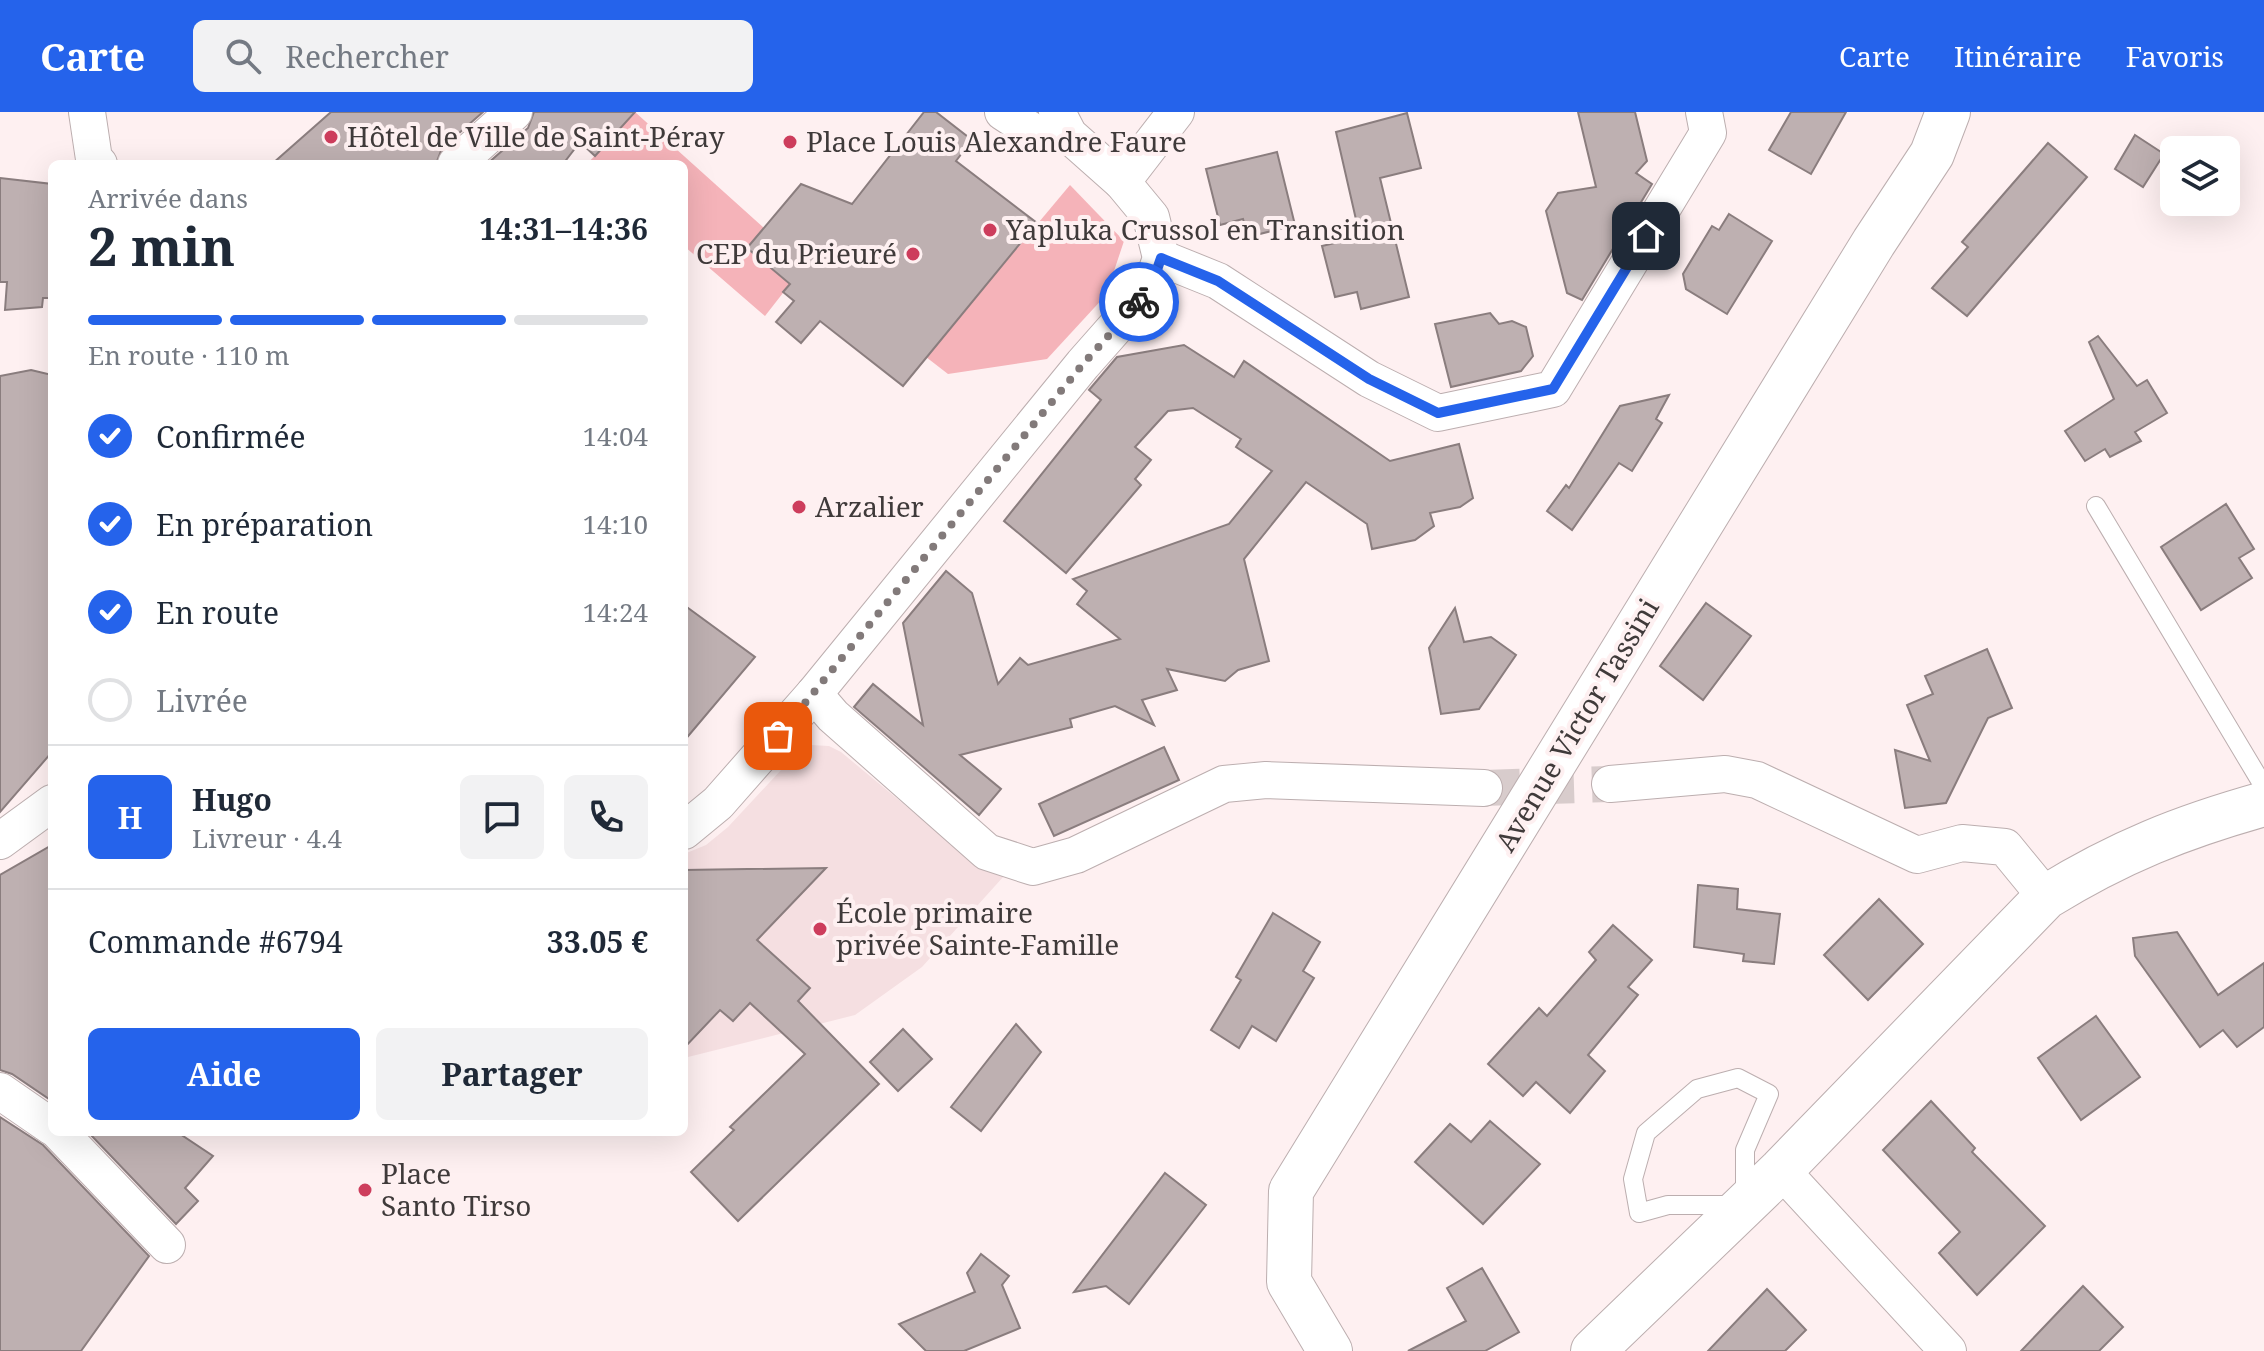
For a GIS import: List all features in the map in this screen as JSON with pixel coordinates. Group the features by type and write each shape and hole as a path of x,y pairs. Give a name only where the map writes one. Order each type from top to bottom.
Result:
{"street":[{"path":"87,112 95,160"},
{"path":"460,160 514,112"},
{"path":"688,828 718,803 814,694 1083,364 1151,287 1161,258 1156,229 1151,217 1122,182 1063,124 1035,133 1003,112"},
{"path":"1122,182 1176,112"},
{"path":"1161,258 1218,281 1369,379 1438,413 1553,389 1708,133 1704,112"},
{"name":"Avenue Victor Tassini","path":"1330,1351 1289,1282 1291,1191 1874,242 1932,154 1948,112"},
{"path":"814,694 833,716 987,852 1033,867 1076,855 1224,784 1266,780 1484,788"},
{"path":"1610,784 1725,774 1757,780 1917,855 1962,843 2005,847 2046,897"},
{"path":"1593,1351 1781,1170 2046,897 2096,866 2187,826 2264,804"},
{"path":"0,841 48,806"},
{"path":"0,1091 48,1124"},
{"path":"63,1136 167,1245"},
{"path":"1781,1170 1948,1351"}],"lane":[{"path":"2096,506 2264,787"},
{"path":"1738,1078 1769,1094 1745,1150 1745,1205 1668,1205 1639,1213 1633,1179 1646,1133 1697,1089 1738,1078"}],"shaded area":[{"path":"635,112 764,228 747,249 790,284 765,316 688,249 688,160 591,160"},
{"path":"1070,185 1124,241 1106,295 1047,359 948,374 926,357"},
{"name":"École primaire privée Sainte-Famille","path":"811,745 829,746 841,752 971,860 1004,876 922,967 855,1015 688,1057 688,852 706,845 728,827 795,755"}],"building":[{"path":"331,112 483,112 442,148 438,160 277,160"},
{"path":"534,112 635,112 595,156 580,142 566,160 492,160 528,128"},
{"name":"CEP du Prieuré","path":"924,112 936,112 972,140 956,161 1037,223 903,386 820,321 801,343 776,322 794,301 783,292 790,284 747,248 801,184 852,204"},
{"path":"1578,112 1635,112 1647,161 1636,173 1652,184 1582,300 1567,293 1546,211 1558,193 1596,187"},
{"path":"1791,112 1846,112 1811,174 1769,150"},
{"path":"1407,113 1421,168 1380,178 1409,297 1361,309 1357,292 1335,297 1322,246 1360,237 1336,132"},
{"path":"2135,135 2160,151 2160,160 2143,187 2115,169"},
{"path":"2048,143 2087,177 1967,316 1932,288 1968,247 1962,242"},
{"path":"1277,152 1295,225 1248,237 1243,219 1220,225 1206,169"},
{"path":"0,178 48,184 48,298 43,298 42,307 5,310 7,282 0,282"},
{"path":"1729,214 1772,241 1727,314 1686,289 1683,274 1712,226 1719,230"},
{"path":"1490,313 1499,324 1512,321 1526,327 1533,356 1521,371 1451,387 1435,324"},
{"path":"2098,336 2137,386 2147,380 2167,413 2135,432 2141,441 2110,457 2105,449 2085,461 2065,431 2114,399 2089,342"},
{"path":"1184,345 1234,377 1244,361 1390,461 1459,444 1473,498 1460,507 1430,513 1434,526 1415,540 1372,549 1367,524 1306,482 1244,559 1269,661 1238,670 1225,681 1167,669 1177,690 1142,700 1154,725 1115,706 1070,719 1072,727 960,755 1001,789 979,815 854,707 873,684 923,725 903,623 946,571 972,593 998,684 1020,658 1028,665 1120,639 1077,604 1087,591 1073,579 1229,524 1272,471 1236,447 1241,439 1193,408 1168,411 1135,447 1151,460 1135,479 1141,485 1066,573 1004,521 1101,400 1089,390 1117,357"},
{"path":"31,370 48,374 48,757 0,812 0,376"},
{"path":"1669,395 1656,419 1662,423 1632,471 1619,463 1572,530 1547,511 1566,485 1569,488 1620,406"},
{"path":"2226,504 2254,549 2239,558 2252,578 2201,610 2161,547"},
{"path":"1706,603 1751,636 1703,700 1660,666"},
{"path":"688,608 755,657 688,736"},
{"path":"1455,608 1464,642 1491,637 1516,655 1479,709 1441,714 1429,648"},
{"path":"1987,649 2012,708 1988,718 1946,803 1905,808 1895,750 1930,761 1907,705 1933,694 1925,676"},
{"path":"1164,747 1179,780 1054,836 1039,804"},
{"path":"48,847 48,1098 12,1074 0,1070 0,875"},
{"path":"826,868 757,940 810,988 798,1001 879,1084 738,1221 691,1172 734,1130 730,1127 805,1054 750,1003 733,1021 720,1010 688,1044 688,870"},
{"path":"1698,885 1738,889 1737,909 1780,914 1774,964 1743,961 1744,954 1694,947"},
{"path":"1879,899 1923,944 1868,1000 1824,955"},
{"path":"1273,913 1320,942 1303,971 1314,978 1276,1041 1252,1026 1239,1048 1211,1030 1241,980 1236,977"},
{"path":"1613,925 1652,960 1628,987 1638,995 1588,1055 1605,1071 1570,1113 1536,1082 1523,1096 1488,1064 1539,1008 1547,1016 1596,960 1589,952"},
{"path":"2177,932 2218,995 2264,963 2264,1027 2237,1047 2223,1030 2200,1047 2135,956 2133,938"},
{"path":"2096,1016 2140,1077 2081,1120 2038,1058"},
{"path":"1016,1024 1041,1052 981,1131 951,1107"},
{"path":"903,1029 932,1059 898,1091 870,1062"},
{"path":"1931,1101 1975,1148 1972,1152 2045,1226 1977,1295 1939,1253 1960,1232 1883,1150"},
{"path":"0,1117 43,1145 149,1256 81,1351 0,1351"},
{"path":"1490,1121 1540,1164 1483,1224 1415,1162 1450,1124 1471,1142"},
{"path":"92,1136 183,1136 213,1156 185,1188 198,1201 176,1224"},
{"path":"1165,1173 1206,1205 1129,1304 1106,1286 1074,1292"},
{"path":"981,1254 1009,1276 1002,1285 1020,1328 964,1351 926,1351 899,1324 975,1292 967,1273"},
{"path":"1482,1268 1519,1332 1485,1351 1408,1351 1466,1321 1447,1288"},
{"path":"2083,1286 2123,1327 2099,1351 2021,1351"},
{"path":"1767,1289 1806,1330 1785,1351 1708,1351"}],"tunnel":[{"path":"1484,788 1610,784"}],"way so far":[{"path":"778,736 1083,364 1139,302"}],"place":[{"name":"Hôtel de Ville de Saint-Péray","path":"331,137"},
{"name":"Place Louis Alexandre Faure","path":"790,142"},
{"name":"Yapluka Crussol en Transition","path":"990,230"},
{"name":"CEP du Prieuré","path":"913,254"},
{"name":"Arzalier","path":"799,507"},
{"name":"École primaire privée Sainte-Famille","path":"820,929"},
{"name":"Place Santo Tirso","path":"365,1190"}],"route":[{"path":"1139,302 1151,287 1161,258 1218,281 1369,379 1438,413 1553,389 1646,236"}]}
